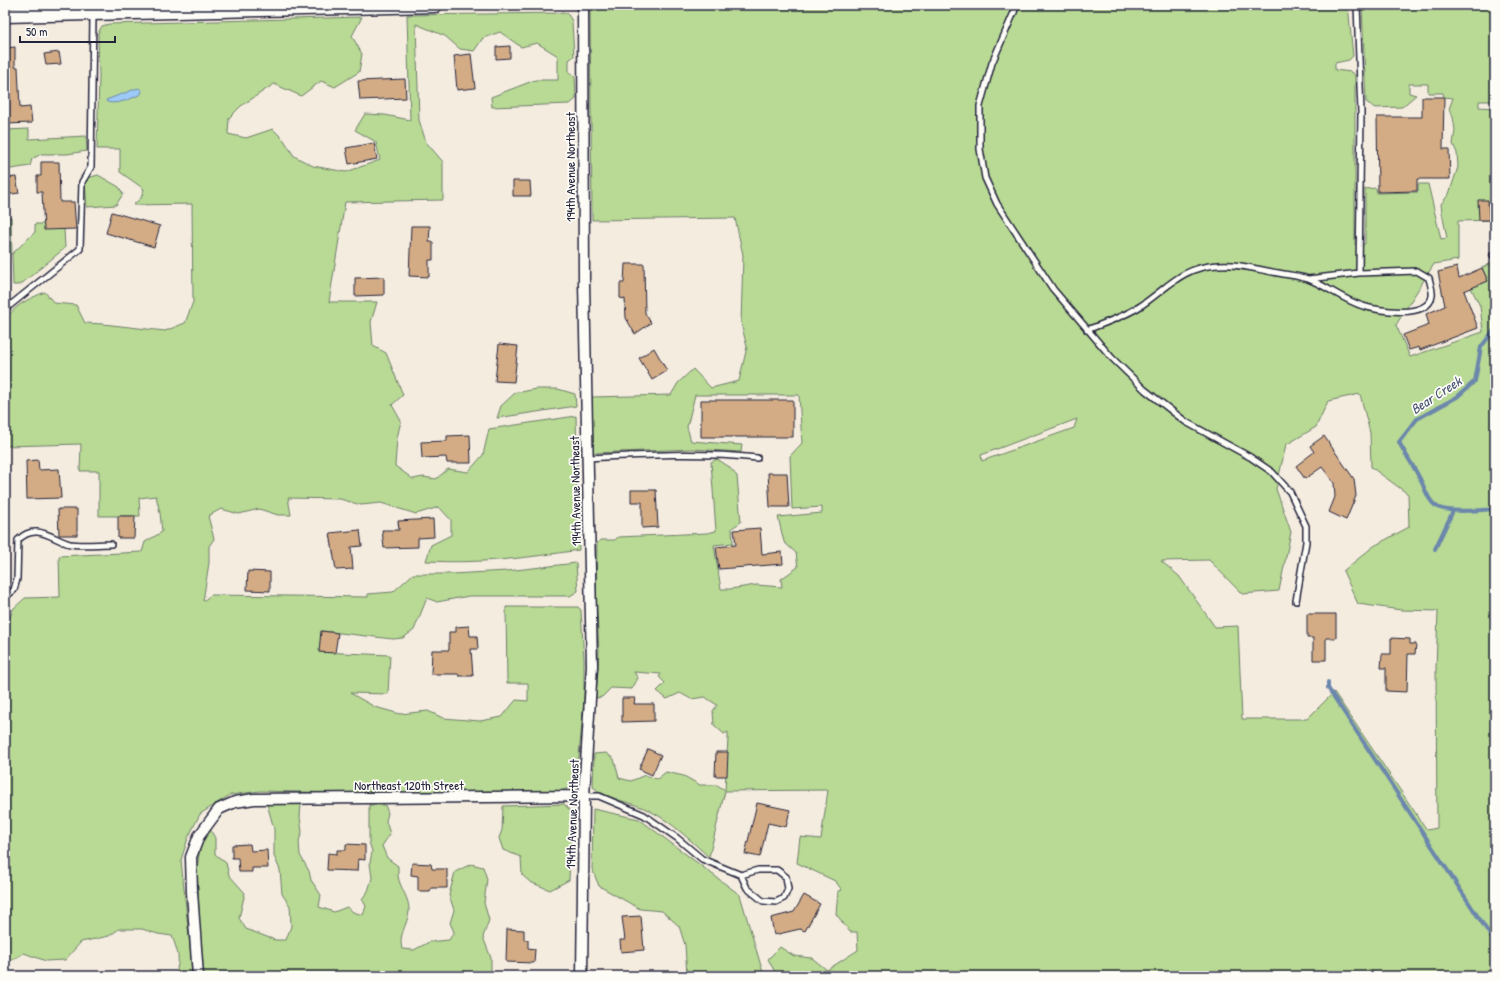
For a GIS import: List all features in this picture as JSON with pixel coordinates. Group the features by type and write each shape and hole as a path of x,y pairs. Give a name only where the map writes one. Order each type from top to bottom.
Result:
{"street":[{"path":"5,15 98,10 435,5"},
{"name":"194th Avenue Northeast","path":"582,976 584,796 592,666 584,276 583,5"},
{"name":"Northeast 120th Street","path":"198,976 191,858 199,836 219,810 236,802 254,799 584,796"}],"lane":[{"path":"1016,5 992,63 980,106 980,149 985,178 997,204 1049,283 1086,330 1112,358 1145,390 1186,422 1250,457 1272,472 1290,492 1306,526 1306,542 1296,601"},
{"path":"1357,5 1362,112 1359,272"},
{"path":"5,307 8,307 80,249 82,182 91,167 98,10"},
{"path":"1086,330 1116,319 1139,307 1172,281 1191,270 1218,264 1243,266 1308,279 1363,306 1395,312 1414,311 1425,305 1432,297 1428,278 1417,271 1359,272 1308,279"},
{"path":"588,458 643,455 731,455 757,458"},
{"path":"5,597 14,590 17,579 18,540 23,535 32,532 44,533 71,544 112,544"},
{"path":"584,796 599,796 644,815 677,838 702,859 741,875 758,870 777,870 786,877 788,889 784,898 776,902 763,901 747,888 741,875"}],"green space":[{"path":"932,5 1348,5 1353,56 1349,60 1335,63 1335,70 1351,72 1355,75 1355,245 1365,244 1365,189 1376,188 1377,193 1418,192 1418,184 1428,184 1441,239 1447,238 1441,204 1449,194 1458,167 1457,153 1453,144 1455,130 1453,117 1449,109 1453,98 1444,97 1443,93 1428,93 1428,84 1409,84 1409,93 1416,95 1402,107 1375,108 1366,102 1362,5 1495,5 1495,101 1479,101 1479,107 1495,108 1495,220 1458,221 1458,260 1434,264 1396,325 1410,357 1483,332 1480,306 1471,288 1488,281 1482,268 1495,261 1495,976 777,976 768,959 780,947 794,956 812,958 827,970 858,950 857,932 850,932 836,914 838,891 842,890 835,881 797,863 800,837 821,839 828,790 725,791 709,857 681,832 658,815 644,808 606,795 593,787 594,754 606,753 614,759 619,778 631,781 645,775 657,779 666,772 684,776 700,785 717,785 725,790 728,738 728,732 724,734 714,725 713,711 717,705 705,697 691,699 680,693 667,699 657,691 665,683 659,677 661,674 634,672 638,678 632,689 611,688 602,697 596,698 599,651 596,594 597,543 601,540 615,540 618,537 707,533 716,531 711,462 717,459 728,466 737,476 741,522 732,528 733,543 714,545 721,589 756,585 782,587 781,579 798,567 796,553 784,542 778,517 822,513 822,507 792,509 790,456 802,443 799,395 695,395 687,427 691,441 742,445 741,452 692,449 593,453 592,397 671,395 678,383 693,369 711,388 739,381 747,347 741,323 743,255 735,218 592,220 590,9","holes":["1360,394 1370,433 1371,467 1408,494 1409,527 1374,546 1343,571 1358,604 1401,610 1438,611 1436,668 1437,828 1427,830 1334,692 1307,719 1242,719 1238,626 1215,627 1179,576 1161,561 1209,560 1242,594 1279,591 1291,532 1276,489 1286,445 1316,427 1328,401","1077,419 1074,428 982,461 981,455"]},
{"path":"567,13 572,21 574,56 569,60 569,72 575,77 576,99 570,104 492,107 491,97 535,80 558,80 558,56 537,43 521,47 500,32 483,38 474,51 460,49 445,36 416,24 419,120 426,142 443,162 443,200 345,202 329,302 377,302 371,322 373,346 386,353 403,395 392,405 401,421 397,438 395,466 413,479 423,477 436,479 448,469 468,472 483,455 489,429 576,416 579,550 503,560 465,562 426,561 431,545 451,535 451,520 439,507 416,514 381,503 361,505 340,499 288,498 291,515 278,515 259,509 239,514 221,509 208,516 214,539 209,546 209,563 203,601 211,595 368,597 368,594 393,592 413,574 451,574 507,571 576,563 578,591 570,596 469,596 437,602 427,598 414,630 403,638 393,639 322,631 319,652 390,655 388,694 350,693 375,707 400,714 428,711 443,718 480,721 502,717 516,700 528,701 528,683 507,683 506,607 578,607 581,610 584,660 584,701 577,778 574,785 560,792 382,794 260,791 230,795 200,814 188,838 181,860 193,976 175,976 178,965 178,956 172,936 158,934 142,929 119,929 109,936 81,942 65,960 46,961 24,953 9,962 5,967 5,632 13,609 25,598 60,597 59,556 142,552 145,542 162,532 156,496 139,498 140,516 99,516 99,471 80,471 81,444 6,446 5,321 17,307 27,300 45,292 54,303 76,305 85,323 165,331 185,323 193,302 192,204 133,205 141,198 144,189 120,172 120,149 97,149 99,76 98,33 102,26 109,24 362,17 352,36 362,54 359,72 335,87 321,81 301,96 274,84 241,106 229,118 228,134 246,138 273,129 284,140 294,156 313,166 346,172 380,160 376,142 355,130 365,114 385,115 410,120 407,15"},
{"path":"29,129 29,139 86,136 87,151 67,154 41,154 32,159 30,166 5,170 5,130"},
{"path":"98,175 119,187 123,194 116,205 87,207 85,183 91,177"},
{"path":"5,217 11,217 12,254 8,250 5,250"},
{"path":"35,224 44,224 64,229 65,248 20,285 13,285 12,254 35,232"},
{"path":"537,389 558,389 575,394 576,406 497,418 501,406 515,393"},
{"path":"267,804 301,804 300,817 302,832 299,841 300,855 309,871 311,880 321,895 319,907 334,912 347,907 353,912 363,915 366,906 362,899 368,891 372,878 370,863 372,851 369,842 369,805 385,805 388,813 386,821 390,834 382,846 387,858 398,866 399,881 409,907 408,917 401,939 402,949 414,950 429,942 449,940 454,932 450,923 454,910 449,895 455,872 471,864 483,867 487,879 484,903 489,920 483,937 491,958 491,973 489,976 202,976 197,869 200,847 210,829 215,838 215,854 226,863 229,875 245,893 239,918 246,929 275,940 286,940 291,926 290,906 282,894 280,870 274,856 274,829"},
{"path":"564,804 572,813 569,880 550,890 530,882 522,875 521,857 503,850 499,838 502,830 503,806"},
{"path":"593,809 639,819 740,895 764,976 687,976 685,945 679,926 662,911 640,909 599,886 592,869"}],"water":[{"path":"138,88 142,90 141,94 128,100 111,103 107,102 106,100"}],"building":[{"path":"510,46 510,58 496,59 496,47"},
{"path":"15,47 15,67 18,67 20,108 30,107 32,123 6,124 5,48"},
{"path":"59,52 61,64 46,65 44,54"},
{"path":"471,54 475,88 457,90 454,56"},
{"path":"405,79 406,98 360,100 358,81"},
{"path":"1422,97 1444,97 1443,149 1449,149 1450,179 1417,179 1417,191 1378,192 1377,117 1422,117"},
{"path":"374,143 377,159 349,164 346,148"},
{"path":"41,162 59,162 60,202 74,202 76,229 44,230 42,192 37,192 37,176 41,176"},
{"path":"16,177 19,193 5,195 5,178"},
{"path":"513,181 530,181 531,196 513,196"},
{"path":"1478,200 1488,200 1489,220 1479,220"},
{"path":"112,212 160,226 154,247 106,233"},
{"path":"411,226 430,226 429,242 433,242 433,260 429,260 429,277 409,276"},
{"path":"625,264 644,264 645,313 651,323 635,334 626,318 625,299 620,298 620,283 624,283"},
{"path":"1457,267 1459,278 1482,268 1488,281 1464,291 1478,328 1420,350 1419,347 1409,350 1403,335 1429,325 1426,314 1445,306 1438,272"},
{"path":"384,277 384,295 355,296 355,278"},
{"path":"499,344 518,346 514,382 495,381"},
{"path":"654,348 667,371 652,380 639,358"},
{"path":"701,400 793,400 793,437 701,437"},
{"path":"470,435 471,463 447,463 446,457 422,458 421,442 447,441 447,436"},
{"path":"1324,436 1354,479 1356,496 1346,520 1329,512 1335,497 1334,483 1322,467 1305,479 1296,466 1314,452 1310,446"},
{"path":"38,460 39,470 59,469 61,498 27,499 26,461"},
{"path":"768,473 787,473 789,507 770,507"},
{"path":"631,490 656,490 658,527 642,528 642,502 631,502"},
{"path":"58,509 77,509 77,535 59,535"},
{"path":"118,516 135,516 134,538 118,538"},
{"path":"433,519 434,537 418,538 418,547 384,548 382,530 399,530 398,521"},
{"path":"760,528 762,554 782,552 783,564 719,569 716,547 736,545 734,530"},
{"path":"360,530 362,546 351,547 353,569 336,570 330,533"},
{"path":"248,571 270,572 270,591 247,590"},
{"path":"1307,614 1336,614 1336,638 1326,638 1326,660 1313,660 1313,638 1307,638"},
{"path":"469,626 470,636 477,636 478,649 471,649 473,676 459,676 458,674 431,674 432,650 449,650 449,632 456,632 456,627"},
{"path":"321,631 338,633 335,653 319,652"},
{"path":"1391,638 1410,639 1410,644 1416,644 1415,654 1408,654 1407,692 1386,691 1386,668 1381,668 1382,654 1391,654"},
{"path":"622,698 635,698 634,704 654,704 654,721 622,722"},
{"path":"648,749 661,755 652,775 639,769"},
{"path":"716,752 728,752 727,776 715,776"},
{"path":"757,803 790,810 786,827 768,823 760,857 745,854"},
{"path":"250,844 251,851 267,850 268,868 252,868 252,872 239,872 238,858 232,858 232,845"},
{"path":"346,844 365,845 365,860 358,859 357,871 327,870 328,853 337,854 337,850 346,850"},
{"path":"412,863 431,864 432,869 447,869 447,888 431,888 430,891 418,891 418,876 411,875"},
{"path":"804,895 820,904 805,931 800,929 774,935 771,918 794,912"},
{"path":"641,916 644,950 621,952 620,940 625,940 622,917"},
{"path":"507,929 524,930 524,940 528,940 528,948 535,949 534,963 506,962"}],"waterway":[{"name":"Bear Creek","path":"1495,329 1481,347 1475,381 1457,397 1417,419 1399,442 1417,473 1428,497 1436,506 1456,511 1495,509"},
{"path":"1435,549 1453,511"},
{"path":"1328,682 1328,688 1492,938"}]}
